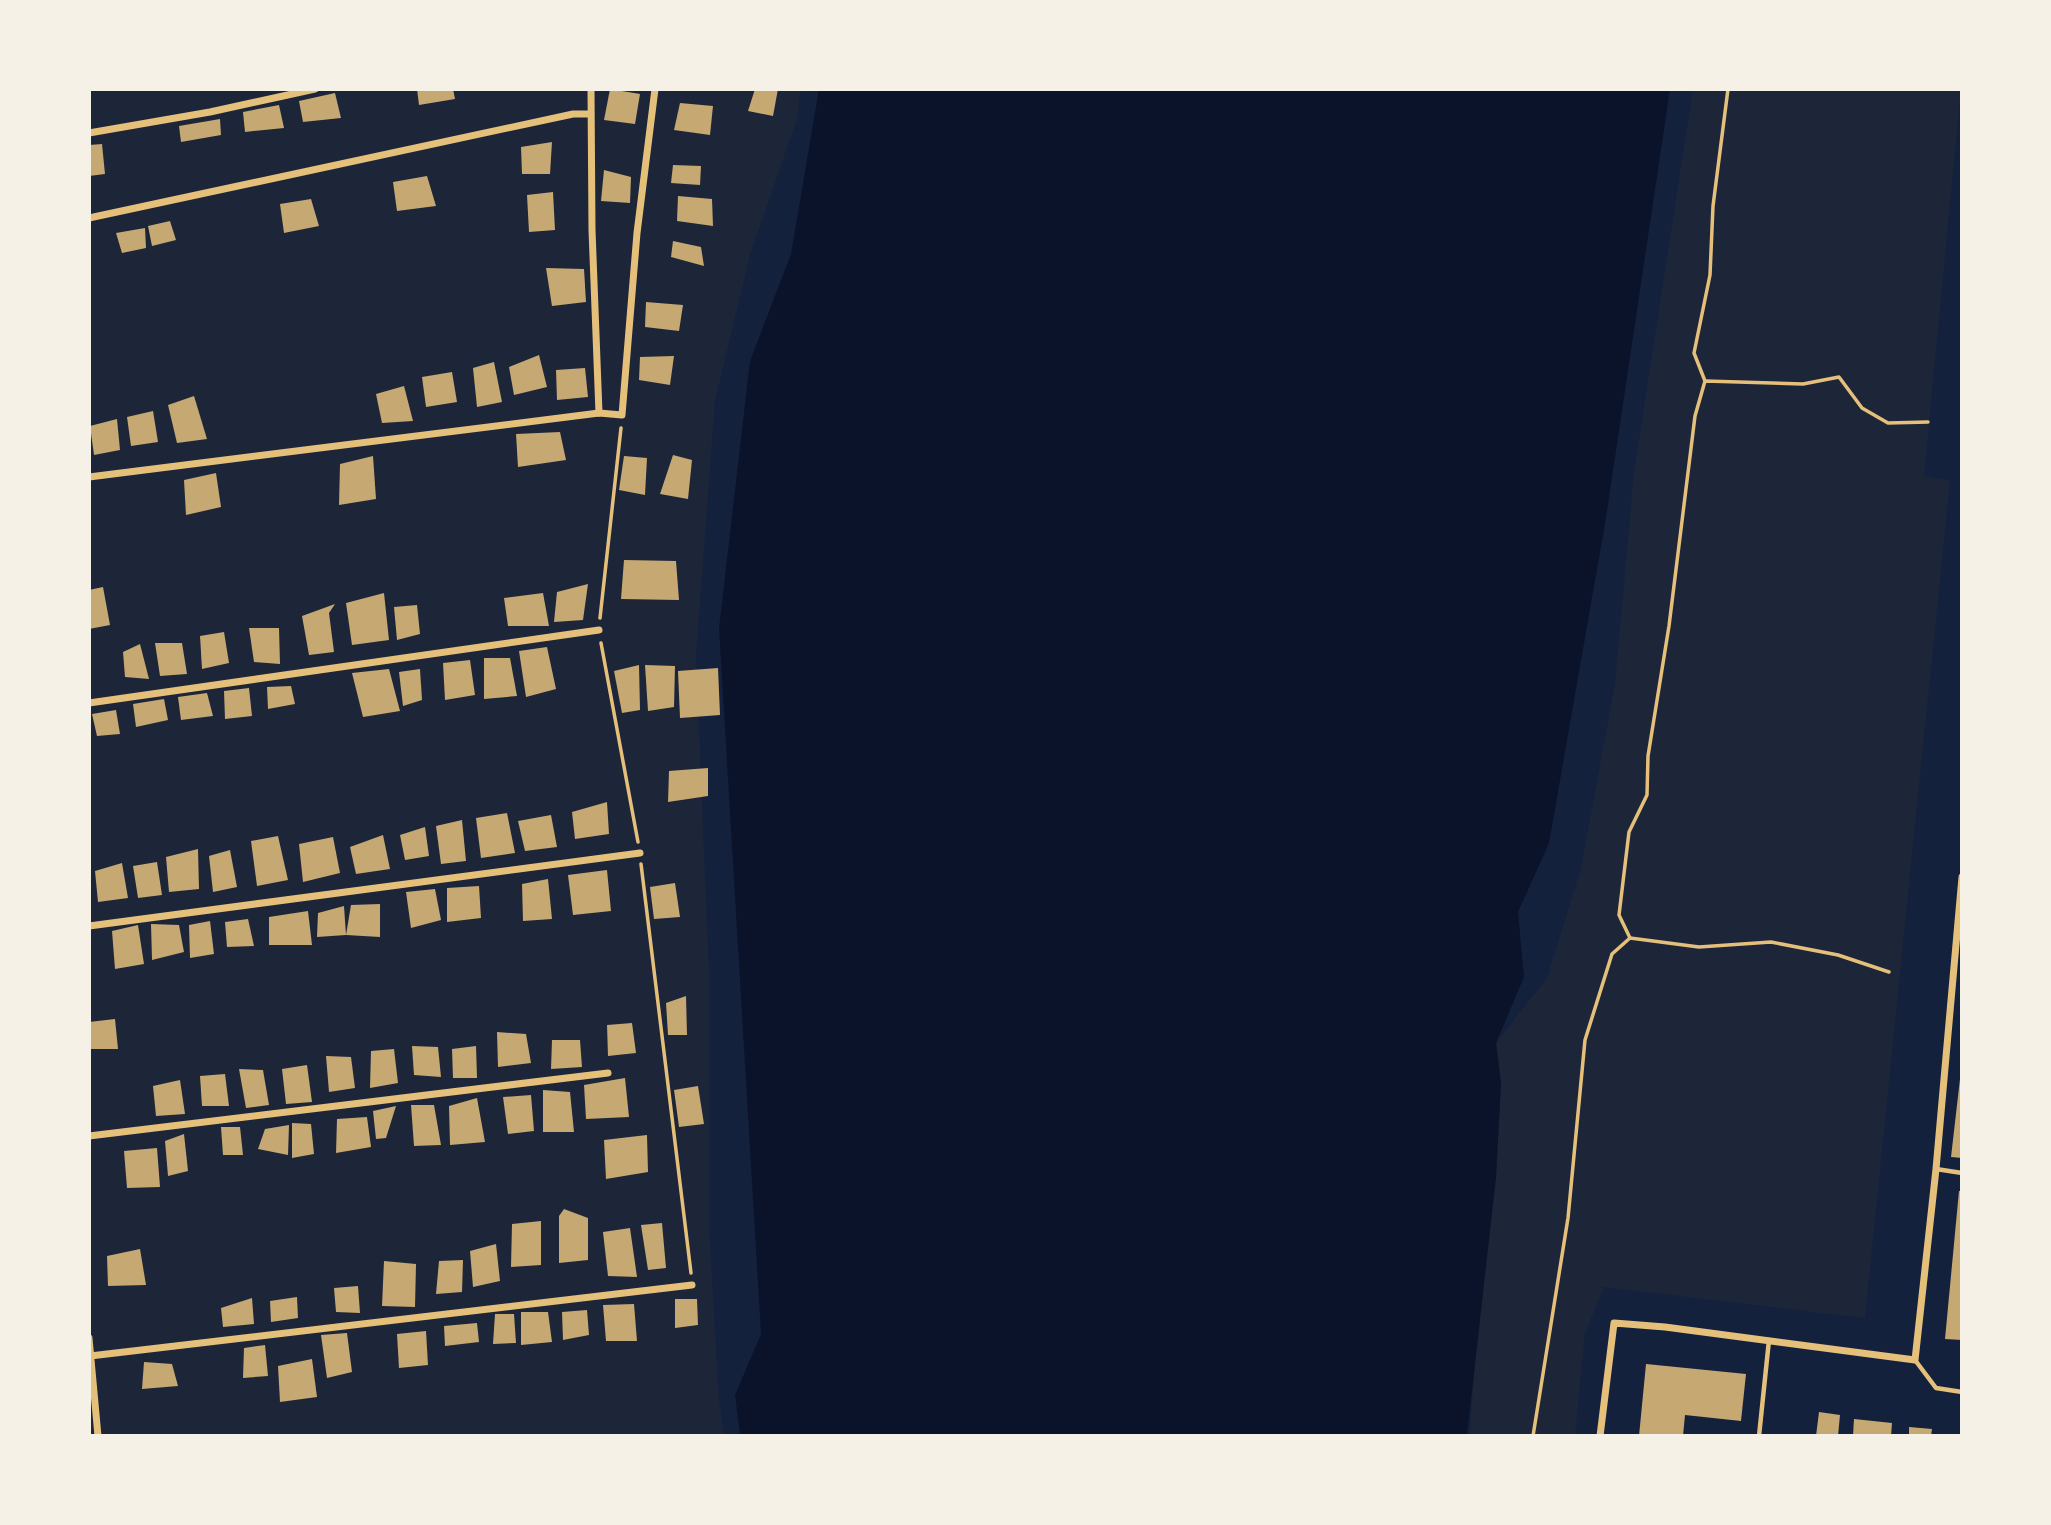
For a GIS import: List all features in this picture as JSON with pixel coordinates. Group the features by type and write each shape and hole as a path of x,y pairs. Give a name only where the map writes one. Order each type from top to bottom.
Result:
{"street":[{"path":"89,133 210,112 315,89"},
{"path":"591,89 592,230 600,413"},
{"path":"89,477 600,413 622,415 637,233 655,89"},
{"path":"89,218 573,114 590,114"},
{"path":"89,703 598,630"},
{"path":"89,926 640,853"},
{"path":"1600,1436 1614,1323 1915,1360 1937,1169 1962,877"},
{"path":"89,1136 607,1073"},
{"path":"90,1356 692,1285"},
{"path":"89,1338 99,1436"}],"lane":[{"path":"1937,1169 1962,1173"},
{"path":"1759,1436 1769,1340"},
{"path":"1915,1360 1936,1388 1962,1392"}],"path":[{"path":"1630,938 1619,915 1629,832 1647,795 1648,756 1670,626 1695,416 1705,381 1694,353 1710,275 1713,206 1728,89"},
{"path":"1705,381 1802,384 1839,377 1862,408 1888,423 1928,422"},
{"path":"1533,1436 1568,1217 1585,1040 1612,954 1630,938 1699,947 1771,942 1838,955 1889,972"}],"shaded area":[{"path":"89,89 801,89 796,122 750,255 715,401 696,656 709,972 709,1224 719,1400 724,1436 89,1436"},
{"path":"819,89 1670,89 1606,518 1549,843 1518,912 1524,977 1496,1043 1501,1083 1496,1177 1467,1436 740,1436 735,1395 761,1334 719,628 750,361 791,254"},
{"path":"1693,89 1961,89 1924,476 1950,481 1865,1318 1604,1287 1585,1334 1575,1436 1470,1436 1474,1366 1496,1177 1501,1083 1496,1043 1547,978 1581,868 1615,684 1634,472"}],"building":[{"path":"417,89 453,89 455,99 419,105"},
{"path":"610,89 640,94 635,124 604,120"},
{"path":"755,89 778,89 773,116 748,111"},
{"path":"335,93 341,118 303,122 299,101"},
{"path":"680,103 713,106 710,135 674,130"},
{"path":"279,105 284,128 245,132 243,112"},
{"path":"220,119 221,135 181,142 179,126"},
{"path":"552,142 550,174 522,174 521,147"},
{"path":"102,144 105,174 89,176 89,145"},
{"path":"673,165 701,166 700,185 671,183"},
{"path":"604,170 631,177 630,203 601,201"},
{"path":"427,176 436,206 397,211 393,182"},
{"path":"553,192 555,230 529,232 527,195"},
{"path":"678,196 712,199 713,226 677,221"},
{"path":"311,199 319,226 284,233 280,204"},
{"path":"170,221 176,240 152,246 148,226"},
{"path":"145,228 146,248 122,253 116,233"},
{"path":"673,241 701,247 704,266 671,257"},
{"path":"546,268 584,269 586,302 552,306"},
{"path":"646,302 683,305 679,331 645,327"},
{"path":"539,355 547,387 514,395 509,367"},
{"path":"674,356 670,385 639,380 640,357"},
{"path":"494,362 502,402 477,407 473,368"},
{"path":"585,368 588,397 557,400 556,370"},
{"path":"452,372 457,402 426,407 422,377"},
{"path":"404,386 413,421 382,423 376,394"},
{"path":"194,396 207,439 177,443 168,405"},
{"path":"153,411 158,442 131,446 127,417"},
{"path":"117,419 120,450 94,455 90,426"},
{"path":"560,432 566,460 518,467 516,434"},
{"path":"673,455 692,460 688,499 660,494"},
{"path":"373,456 376,499 339,505 340,464"},
{"path":"624,456 647,458 645,495 619,490"},
{"path":"216,473 221,507 186,515 184,480"},
{"path":"624,560 676,561 679,600 621,599"},
{"path":"588,584 583,620 554,622 557,592"},
{"path":"103,587 110,625 89,629 89,590"},
{"path":"384,593 389,640 352,645 346,603"},
{"path":"543,593 549,626 508,626 504,598"},
{"path":"335,604 329,613 334,652 309,655 302,616"},
{"path":"417,605 420,634 397,640 394,607"},
{"path":"249,628 279,628 280,664 254,662"},
{"path":"224,632 229,663 202,669 200,636"},
{"path":"155,643 182,643 187,674 160,676"},
{"path":"140,644 149,679 125,677 123,652"},
{"path":"547,647 556,689 526,697 519,651"},
{"path":"484,658 510,658 517,696 484,699"},
{"path":"470,660 475,695 445,700 443,663"},
{"path":"639,665 640,710 622,713 614,671"},
{"path":"645,665 675,666 674,707 648,711"},
{"path":"718,668 720,715 680,718 678,671"},
{"path":"389,669 400,711 363,717 352,673"},
{"path":"420,669 422,700 403,706 399,672"},
{"path":"291,686 295,704 268,709 267,687"},
{"path":"249,688 252,716 225,719 224,691"},
{"path":"207,693 213,716 181,720 178,697"},
{"path":"164,699 168,720 136,727 133,704"},
{"path":"116,710 120,734 97,736 92,714"},
{"path":"708,768 708,796 668,802 669,771"},
{"path":"607,802 609,834 575,839 572,812"},
{"path":"507,813 515,853 481,858 476,818"},
{"path":"551,815 557,847 525,851 518,821"},
{"path":"462,820 466,861 441,864 436,826"},
{"path":"425,827 429,856 405,860 400,835"},
{"path":"383,835 390,869 356,874 350,847"},
{"path":"278,836 288,880 257,886 251,841"},
{"path":"333,837 340,873 303,882 299,844"},
{"path":"198,849 199,889 169,892 166,857"},
{"path":"230,850 237,887 213,892 209,856"},
{"path":"157,862 162,895 138,898 133,866"},
{"path":"122,863 128,898 98,902 95,871"},
{"path":"607,870 611,911 573,915 568,875"},
{"path":"548,879 552,919 523,921 522,884"},
{"path":"675,883 680,917 654,919 650,887"},
{"path":"479,886 481,918 447,922 447,888"},
{"path":"435,889 441,920 411,928 406,892"},
{"path":"380,904 380,937 346,935 351,905"},
{"path":"344,906 346,935 317,937 318,913"},
{"path":"308,911 312,945 269,945 269,917"},
{"path":"248,919 254,946 227,947 225,922"},
{"path":"210,921 214,954 190,958 189,925"},
{"path":"151,924 179,925 184,952 152,960"},
{"path":"138,925 144,964 115,969 112,931"},
{"path":"686,996 687,1035 668,1035 666,1003"},
{"path":"115,1019 118,1049 89,1049 89,1022"},
{"path":"632,1023 636,1053 608,1056 607,1025"},
{"path":"497,1032 526,1034 531,1063 498,1067"},
{"path":"552,1040 580,1040 582,1067 551,1069"},
{"path":"412,1046 438,1047 441,1077 414,1075"},
{"path":"476,1046 477,1078 453,1078 452,1049"},
{"path":"394,1049 398,1083 370,1088 371,1051"},
{"path":"326,1056 351,1057 355,1088 329,1092"},
{"path":"307,1065 312,1102 286,1104 282,1069"},
{"path":"239,1069 263,1070 269,1105 246,1108"},
{"path":"225,1074 229,1106 202,1106 200,1076"},
{"path":"625,1078 629,1117 586,1119 584,1085"},
{"path":"1962,1079 1962,1158 1951,1157"},
{"path":"180,1080 185,1114 156,1116 153,1086"},
{"path":"698,1086 704,1124 679,1127 674,1090"},
{"path":"543,1090 570,1092 574,1132 543,1132"},
{"path":"531,1095 534,1131 508,1134 503,1097"},
{"path":"477,1098 485,1142 450,1145 449,1106"},
{"path":"411,1105 434,1105 441,1145 414,1146"},
{"path":"396,1106 386,1138 376,1139 373,1111"},
{"path":"367,1117 371,1147 336,1153 337,1119"},
{"path":"292,1123 311,1124 314,1154 292,1158"},
{"path":"289,1125 288,1155 258,1149 265,1129"},
{"path":"221,1127 240,1127 243,1155 223,1155"},
{"path":"184,1134 188,1171 168,1176 165,1141"},
{"path":"647,1135 648,1172 606,1179 604,1140"},
{"path":"157,1148 160,1187 127,1188 124,1151"},
{"path":"1959,1191 1962,1191 1962,1340 1945,1339"},
{"path":"564,1209 588,1218 588,1260 559,1263 559,1216"},
{"path":"541,1221 541,1265 511,1267 512,1224"},
{"path":"662,1223 666,1268 648,1270 641,1225"},
{"path":"630,1228 637,1277 608,1276 603,1232"},
{"path":"496,1244 500,1281 473,1287 470,1251"},
{"path":"140,1249 146,1285 108,1286 107,1256"},
{"path":"463,1260 462,1292 436,1294 439,1261"},
{"path":"384,1261 416,1264 415,1307 382,1306"},
{"path":"358,1286 360,1313 336,1312 334,1288"},
{"path":"297,1297 298,1318 271,1322 270,1301"},
{"path":"252,1298 254,1324 223,1327 221,1308"},
{"path":"675,1299 697,1299 698,1325 675,1328"},
{"path":"634,1304 637,1341 606,1341 603,1305"},
{"path":"587,1310 589,1335 563,1340 562,1312"},
{"path":"521,1312 548,1312 552,1342 521,1345"},
{"path":"495,1314 514,1314 516,1343 493,1344"},
{"path":"477,1323 479,1342 445,1346 444,1326"},
{"path":"426,1331 428,1365 399,1368 397,1334"},
{"path":"347,1333 352,1372 327,1378 321,1335"},
{"path":"265,1345 268,1376 243,1378 244,1348"},
{"path":"312,1359 317,1397 280,1402 278,1366"},
{"path":"144,1362 172,1364 178,1386 142,1389"},
{"path":"1646,1364 1746,1374 1741,1421 1685,1415 1683,1436 1639,1436"},
{"path":"1819,1412 1840,1415 1838,1436 1816,1436"},
{"path":"1854,1419 1892,1423 1891,1436 1853,1436"},
{"path":"1909,1427 1932,1429 1931,1436 1909,1436"}]}
